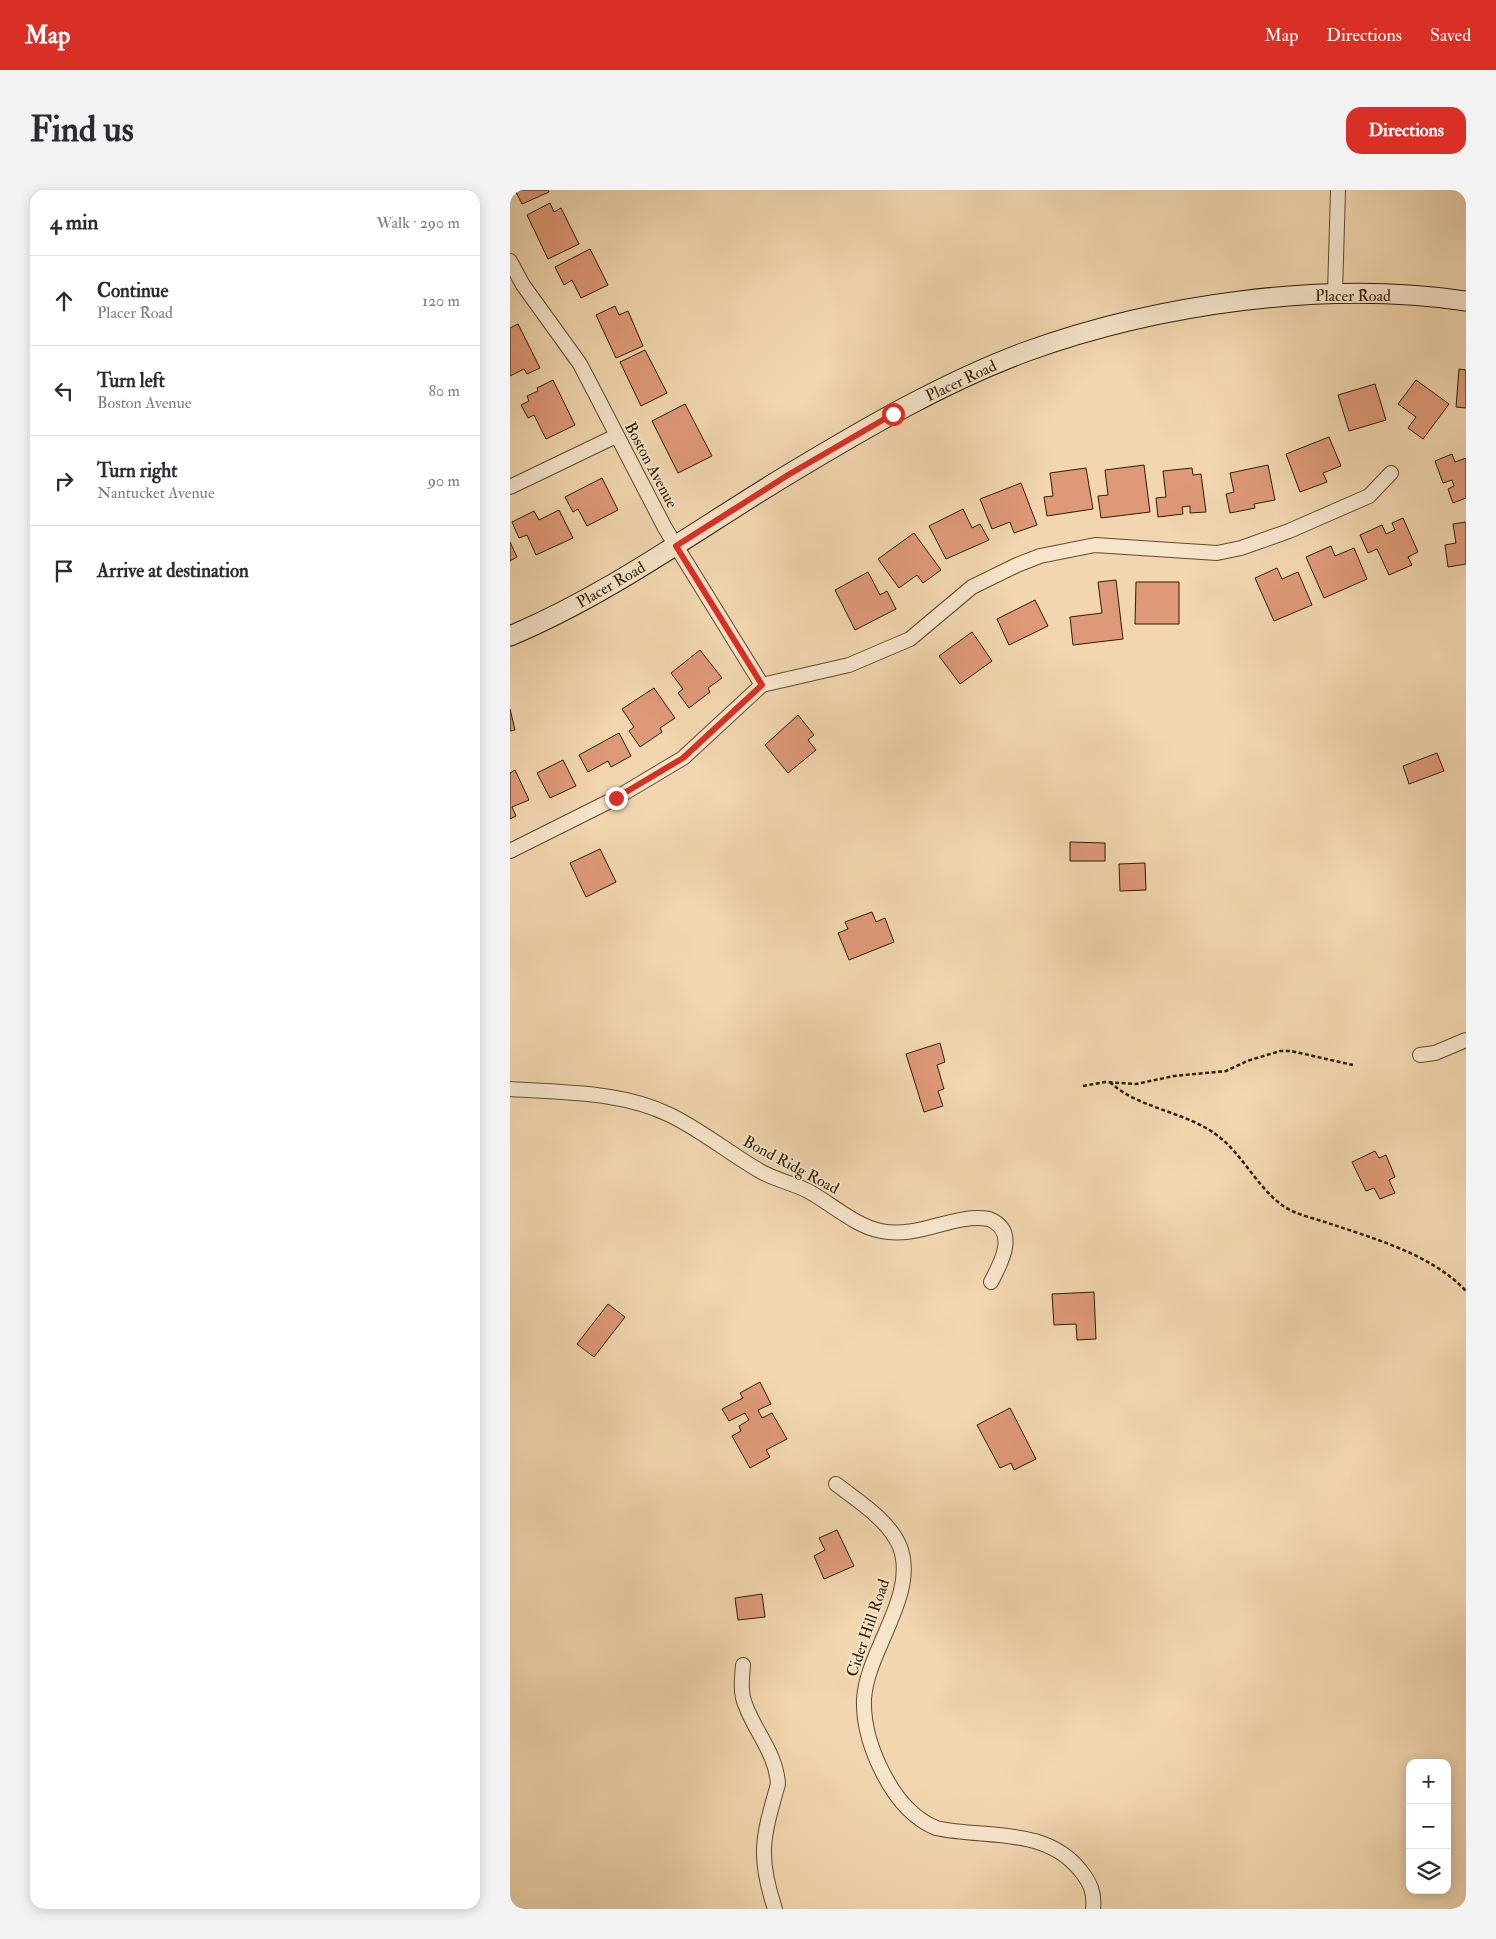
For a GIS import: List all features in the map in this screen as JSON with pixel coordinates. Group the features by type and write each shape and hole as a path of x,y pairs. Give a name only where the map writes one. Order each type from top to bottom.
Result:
{"main road":[{"name":"Placer Road","path":"510,636 582,603 788,475 893,414 1024,352 1124,322 1244,301 1335,293 1442,297 1466,301"}],"street":[{"path":"1335,293 1338,190"},
{"name":"Boston Avenue","path":"510,261 523,285 580,364 616,436 676,546 762,685"},
{"path":"510,487 616,436"},
{"path":"510,851 616,798 683,758 762,685 849,664 910,639 972,587 1040,556 1095,545 1217,553 1241,548 1290,531 1369,496 1391,473"},
{"path":"1420,1055 1435,1053 1466,1040"},
{"name":"Bond Ridg Road","path":"510,1089 607,1097 652,1107 670,1115 762,1172 808,1191 854,1219 880,1231 910,1232 968,1219 989,1219 1001,1230 1006,1242 1005,1256 991,1282"},
{"name":"Cider Hill Road","path":"836,1484 887,1527 900,1548 905,1569 897,1601 876,1654 864,1699 868,1736 880,1768 890,1786 910,1811 925,1823 936,1828 1014,1836 1057,1849 1076,1864 1089,1881 1093,1909"},
{"path":"743,1666 741,1684 745,1706 768,1746 777,1776 778,1784 765,1831 762,1851 764,1873 775,1909"}],"path":[{"path":"1083,1086 1110,1082 1136,1084 1174,1076 1226,1071 1247,1061 1280,1051 1291,1051 1353,1065"},
{"path":"1110,1082 1119,1090 1162,1110 1186,1116 1218,1136 1266,1189 1291,1211 1362,1234 1434,1265 1466,1291"}],"building":[{"path":"515,190 548,190 549,192 522,204"},
{"path":"550,203 554,212 561,208 579,244 548,259 527,215"},
{"path":"590,249 608,285 581,298 572,280 564,285 555,267"},
{"path":"615,306 619,315 628,311 643,346 616,358 596,315"},
{"path":"518,324 540,368 527,374 524,369 510,376 510,328"},
{"path":"645,350 667,393 641,406 620,362"},
{"path":"1459,369 1466,370 1466,408 1456,407"},
{"path":"553,380 575,425 546,439 534,415 528,418 521,405 529,401 527,396 538,391 537,388"},
{"path":"1416,380 1449,404 1423,439 1408,428 1416,417 1398,404"},
{"path":"1375,384 1386,420 1349,431 1338,395"},
{"path":"685,404 712,456 678,473 652,421"},
{"path":"1329,437 1341,466 1323,473 1327,482 1300,492 1286,454"},
{"path":"1452,454 1455,462 1466,458 1466,498 1453,503 1448,489 1454,486 1452,480 1443,483 1435,461"},
{"path":"1144,465 1150,512 1101,518 1098,496 1108,495 1105,470"},
{"path":"1268,465 1275,500 1254,504 1255,508 1230,513 1226,494 1234,492 1230,473"},
{"path":"1086,468 1093,509 1047,516 1044,497 1053,496 1050,473"},
{"path":"1192,468 1193,475 1201,474 1206,512 1190,513 1190,506 1182,507 1183,514 1158,517 1156,498 1166,497 1163,471"},
{"path":"602,478 618,510 587,526 578,509 573,512 565,497"},
{"path":"1021,483 1037,525 1014,533 1010,522 992,529 980,499"},
{"path":"963,509 972,528 980,524 989,540 946,559 929,526"},
{"path":"559,510 573,538 536,555 527,535 519,538 512,522 534,511 539,520"},
{"path":"1403,518 1418,552 1408,557 1412,565 1389,575 1377,549 1368,553 1360,535 1382,525 1386,534 1395,530 1392,523"},
{"path":"1466,522 1466,564 1448,567 1445,545 1456,543 1453,524"},
{"path":"914,533 941,570 923,583 917,575 899,588 878,559"},
{"path":"510,542 517,557 510,561"},
{"path":"1331,546 1335,556 1354,548 1367,579 1324,598 1306,557"},
{"path":"1277,568 1282,579 1298,572 1312,605 1274,621 1255,578"},
{"path":"868,572 880,595 887,591 896,609 855,630 835,590"},
{"path":"1116,580 1123,639 1073,645 1070,617 1102,613 1098,582"},
{"path":"1136,582 1179,582 1179,624 1135,624"},
{"path":"1035,600 1048,626 1009,645 997,619"},
{"path":"972,632 992,661 960,684 939,656"},
{"path":"700,650 722,678 708,688 710,692 689,708 678,693 683,689 671,673"},
{"path":"654,688 675,718 660,728 662,732 640,747 629,731 634,727 622,709"},
{"path":"510,709 515,730 510,731"},
{"path":"798,715 814,735 808,740 816,750 788,773 765,745"},
{"path":"619,733 631,756 611,767 608,761 588,772 579,755"},
{"path":"1437,753 1444,771 1409,784 1403,766"},
{"path":"563,760 576,786 550,798 537,773"},
{"path":"515,770 529,800 512,807 516,816 510,819 510,773"},
{"path":"1070,842 1105,843 1105,861 1070,861"},
{"path":"600,849 616,882 586,897 570,863"},
{"path":"1145,863 1146,890 1120,891 1119,864"},
{"path":"872,912 876,922 885,918 894,942 849,960 838,933 848,929 845,922"},
{"path":"940,1043 945,1062 937,1065 944,1089 938,1091 943,1106 924,1112 906,1054"},
{"path":"1375,1151 1379,1158 1386,1155 1395,1177 1389,1180 1395,1193 1380,1199 1374,1188 1366,1191 1352,1162"},
{"path":"1094,1292 1096,1339 1077,1340 1076,1324 1054,1325 1052,1294"},
{"path":"608,1304 625,1317 594,1357 577,1344"},
{"path":"760,1382 771,1404 758,1410 762,1418 772,1413 787,1439 766,1450 770,1457 750,1468 732,1436 741,1431 739,1426 749,1420 745,1413 729,1421 722,1409 743,1398 740,1393"},
{"path":"1010,1408 1036,1459 1014,1470 1011,1463 1000,1468 977,1425"},
{"path":"837,1530 854,1566 824,1579 814,1556 825,1550 819,1538"},
{"path":"762,1594 765,1617 738,1620 735,1598"}],"route":[{"path":"616,798 683,758 762,685 676,546 788,475 893,414"}]}
